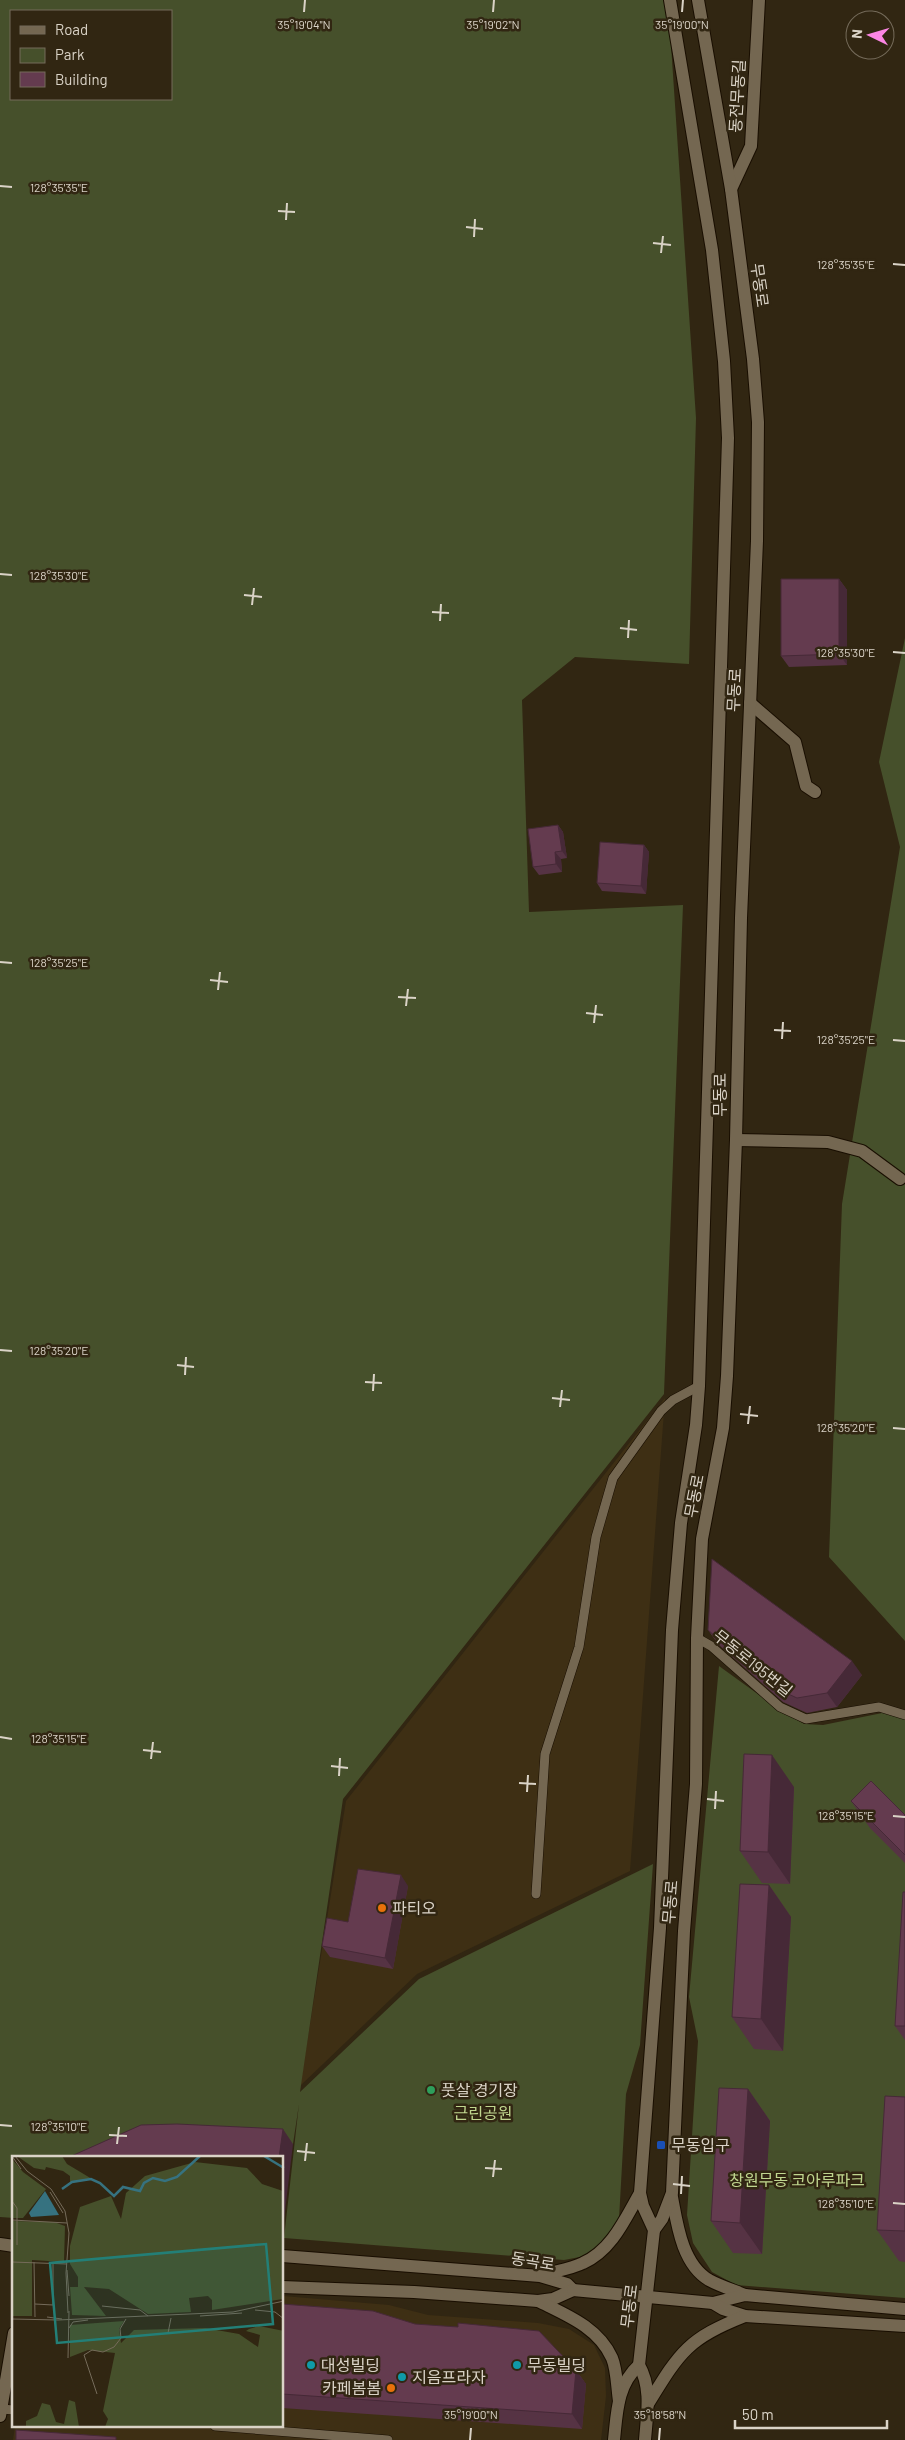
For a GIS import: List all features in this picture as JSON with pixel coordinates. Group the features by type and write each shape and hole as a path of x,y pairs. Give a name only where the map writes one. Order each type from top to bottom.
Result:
{"main road":[{"name":"무동로","path":"644,2440 648,2404 644,2374 639,2365 654,2230 643,2206 640,2193 660,1928 672,1630 681,1523 696,1424 699,1386 728,438 724,361 712,250 670,0"},
{"name":"무동로","path":"672,2193 684,1931 696,1784 697,1638 702,1539 723,1428 736,1140 740,948 750,703 758,422 754,359 731,189 698,0"},
{"name":"동전무동길","path":"731,189 751,146 759,0"},
{"path":"750,703 795,742 806,786 815,792"},
{"path":"736,1140 828,1142 862,1152 900,1179"},
{"path":"540,2276 582,2264 595,2256 610,2243 640,2193"},
{"path":"654,2230 662,2219 672,2193"},
{"path":"672,2193 680,2236 693,2263 708,2279 745,2295"},
{"name":"동곡로","path":"284,2256 540,2276 567,2284 573,2290 553,2299 538,2301 414,2292 284,2288"},
{"path":"573,2290 712,2303 745,2295 905,2308"},
{"path":"538,2301 579,2322 598,2337 612,2358 619,2401"},
{"path":"712,2303 745,2316 905,2326"},
{"path":"648,2404 677,2357 710,2329 745,2316"},
{"path":"5,2412 12,2351"},
{"path":"614,2440 619,2401 626,2380 639,2365"}],"lane":[{"path":"536,1894 545,1754 580,1648 596,1537 613,1478 662,1411 673,1400 699,1386"},
{"name":"무동로195번길","path":"697,1638 711,1646 780,1707 806,1720 879,1707 905,1715"},
{"path":"240,2428 388,2440"}],"shaded area":[{"path":"665,1398 630,1871 417,1974 300,2086 346,1801"},
{"path":"284,2296 389,2305 428,2315 538,2323 569,2329 594,2345 605,2368 606,2396 601,2440 13,2440 15,2428 284,2428"}],"green space":[{"name":"근린공원","path":"0,0 668,0 696,418 689,664 575,657 522,700 529,912 683,905 664,1394 343,1799 300,2092 419,1979 653,1864 640,2045 626,2094 619,2219 601,2244 585,2256 564,2260 284,2238 299,2104 293,2144 187,2138 115,2156 12,2156 12,2218 0,2217"},
{"path":"905,638 905,1641 829,1557 842,1204 900,847 879,762"},
{"name":"창원무동 코아루파크","path":"719,1666 780,1710 804,1724 823,1725 892,1711 905,1712 905,2298 736,2285 712,2272 693,2243 687,2215 698,2041 689,1997"}],"building":[{"path":"781,579 839,579 839,654 781,656"},
{"path":"558,825 562,851 555,852 556,864 533,867 528,829"},
{"path":"600,842 644,845 641,886 597,883"},
{"path":"712,1559 852,1661 827,1693 797,1698 773,1687 708,1630"},
{"path":"744,1754 772,1755 768,1852 740,1851"},
{"path":"871,1781 905,1815 905,1855 851,1801"},
{"name":"파티오","path":"358,1869 401,1875 385,1958 322,1946 327,1918 348,1922"},
{"path":"740,1884 769,1885 761,2019 732,2017"},
{"path":"903,1892 905,1892 905,2026 895,2026"},
{"path":"719,2088 748,2089 740,2223 711,2221"},
{"path":"885,2096 905,2097 905,2231 877,2230"},
{"path":"177,2124 283,2129 279,2156 71,2156 141,2125"},
{"path":"284,2304 373,2311 415,2324 458,2327 458,2323 539,2331 576,2370 572,2414 284,2394"},
{"path":"16,2430 116,2437 116,2440 16,2440"}],"place":[{"name":"파티오","path":"382,1908"},
{"name":"풋살 경기장","path":"431,2090"},
{"name":"무동입구","path":"661,2145"},
{"name":"대성빌딩","path":"311,2365"},
{"name":"무동빌딩","path":"517,2365"},
{"name":"지음프라자","path":"402,2377"},
{"name":"카페봄봄","path":"391,2388"}]}
